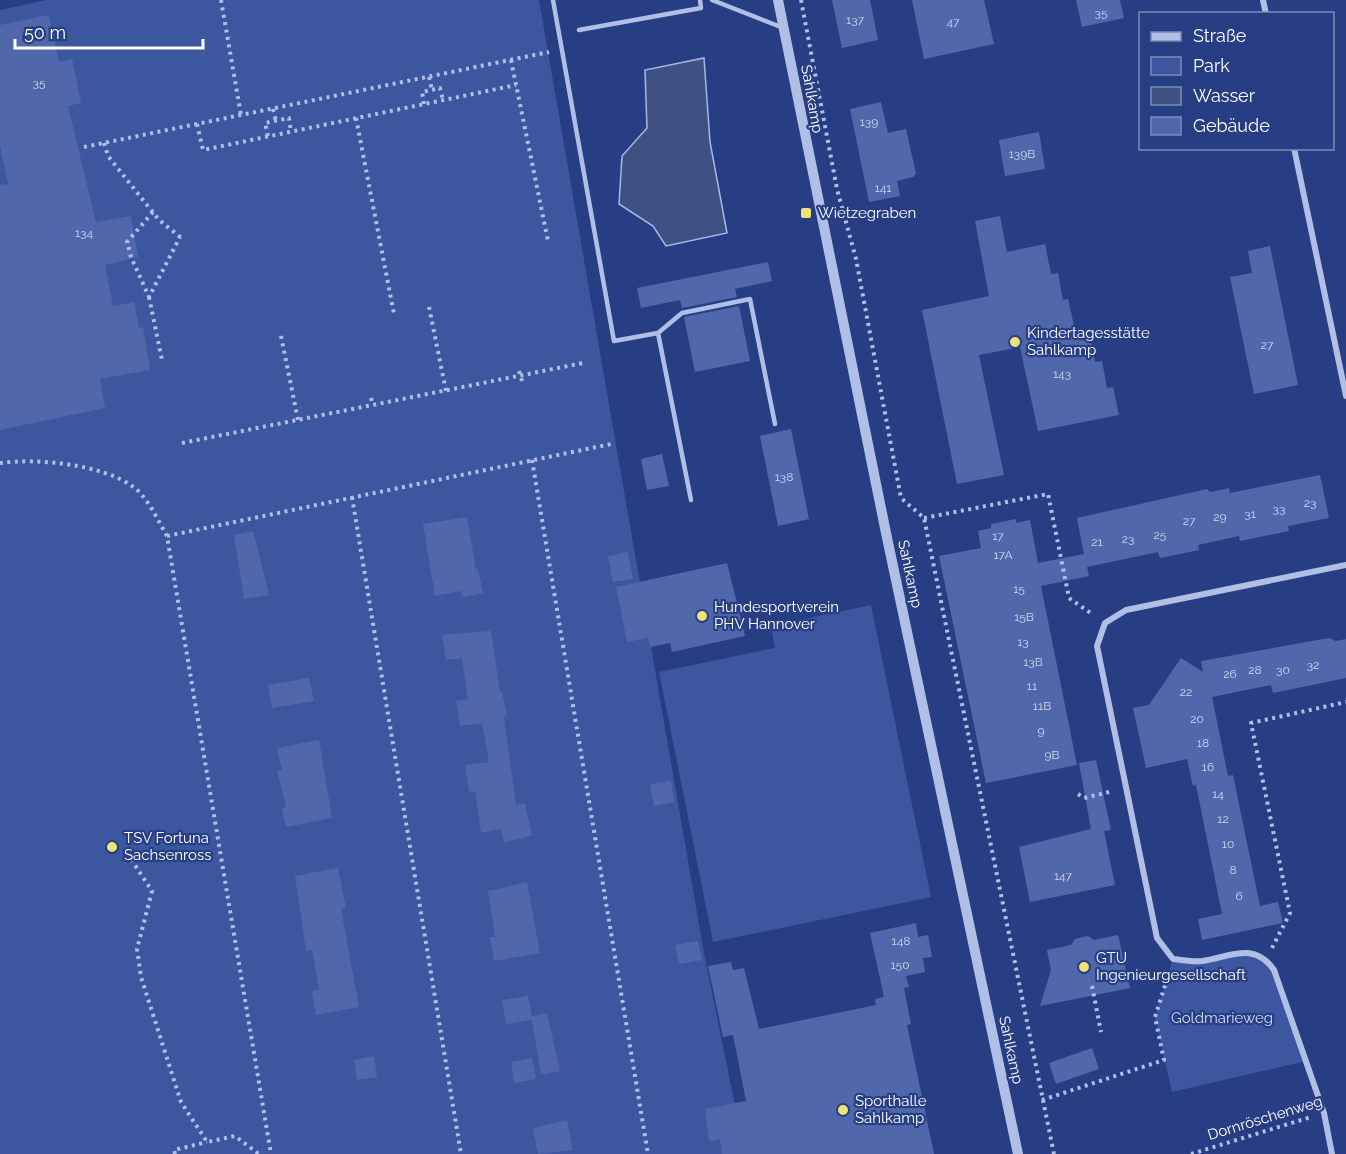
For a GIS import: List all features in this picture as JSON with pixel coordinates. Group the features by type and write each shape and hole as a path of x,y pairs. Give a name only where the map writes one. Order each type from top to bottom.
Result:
{"street":[{"name":"Sahlkamp","path":"778,0 879,498 1018,1154"},
{"path":"1294,150 1346,396"},
{"path":"1332,1154 1324,1113 1274,970 1267,959 1250,951 1198,962 1173,959 1157,938 1097,646 1105,623 1126,610 1346,565"}],"lane":[{"path":"553,0 614,342 658,333 682,313 750,299 775,424"},
{"path":"579,30 701,8 700,0"},
{"path":"712,0 784,28"},
{"path":"658,333 691,500"}],"path":[{"path":"220,0 241,115"},
{"path":"801,0 837,189 856,259 901,498 924,518 1054,1154"},
{"path":"84,147 562,49"},
{"path":"511,60 548,241"},
{"path":"429,76 432,90"},
{"path":"197,124 203,150 516,85"},
{"path":"424,104 422,92 440,88 443,100"},
{"path":"273,109 276,121"},
{"path":"268,136 265,123 289,118 291,132"},
{"path":"356,118 394,314"},
{"path":"104,143 108,156 153,212 182,239 149,297"},
{"path":"153,212 127,242 131,257 149,297 162,360"},
{"path":"429,307 446,391"},
{"path":"281,336 297,420"},
{"path":"182,443 446,391 520,373 583,363"},
{"path":"520,373 522,381"},
{"path":"371,398 373,405"},
{"path":"386,403 386,409"},
{"path":"222,429 223,435"},
{"path":"252,429 253,436"},
{"path":"166,536 611,444"},
{"path":"532,460 648,1154"},
{"path":"0,463 66,462 132,486 149,504 166,536 271,1154"},
{"path":"924,518 1048,494 1069,598 1105,623"},
{"path":"352,497 461,1154"},
{"path":"1267,959 1290,913 1251,723 1346,702"},
{"path":"1078,794 1084,798 1126,788"},
{"path":"127,852 152,891 137,950 141,977 181,1102 207,1142"},
{"path":"1042,1100 1164,1060 1155,1017 1173,959"},
{"path":"1092,986 1101,1032"},
{"name":"Dornröschenweg","path":"1191,1154 1324,1113"},
{"path":"175,1154 174,1150 235,1136 259,1154"}],"green space":[{"path":"47,0 539,0 704,953 745,1154 0,1154 0,10"},
{"path":"871,605 931,897 713,942 659,672 775,648 771,626"},
{"name":"Goldmarieweg","path":"1250,951 1267,959 1306,1061 1172,1092 1155,1017 1173,959 1198,962"}],"water":[{"path":"704,58 710,142 727,233 666,246 653,226 619,204 622,156 647,128 645,70"}],"building":[{"path":"832,0 870,0 878,40 842,48"},
{"path":"912,0 984,0 994,44 924,59"},
{"path":"1076,0 1120,0 1124,18 1082,27"},
{"path":"49,15 59,62 72,59 81,103 68,106 96,222 131,216 138,257 105,265 113,306 134,302 139,328 143,327 150,370 100,379 105,408 0,430 0,185 8,184 0,146 0,25"},
{"path":"881,102 888,133 906,129 916,174 897,181 900,196 869,202 850,109"},
{"path":"1039,132 1045,169 1005,176 999,140"},
{"path":"1000,216 1007,252 1045,244 1051,274 1058,273 1063,300 1068,299 1076,334 1089,332 1095,362 1102,361 1107,388 1113,387 1119,415 1038,431 1020,347 979,355 1004,475 957,484 922,310 989,296 975,221"},
{"path":"1270,246 1298,385 1254,394 1230,277 1252,273 1248,251"},
{"path":"768,262 772,281 735,289 737,297 682,308 680,300 641,308 637,288"},
{"path":"739,306 750,361 695,372 684,317"},
{"path":"791,429 809,519 778,526 760,436"},
{"path":"662,454 669,486 647,490 641,459"},
{"path":"1320,475 1329,518 1288,526 1289,531 1240,541 1239,536 1198,545 1199,550 1160,558 1158,552 1087,567 1089,576 1041,586 1077,765 986,783 939,556 981,548 978,531 991,528 991,524 1016,519 1016,523 1030,520 1038,563 1084,554 1077,518 1207,489 1210,492 1229,488 1230,493"},
{"path":"467,517 476,570 478,569 483,593 463,597 461,591 435,596 423,524"},
{"path":"253,531 269,595 244,599 234,535"},
{"path":"628,552 633,579 613,582 608,556"},
{"path":"727,563 745,636 672,652 670,643 650,647 648,638 627,642 616,587"},
{"path":"491,631 500,693 502,692 507,716 504,717 516,805 525,803 532,836 504,842 501,829 481,833 475,791 469,792 465,765 489,762 482,723 460,726 456,701 468,699 462,658 446,660 442,635"},
{"path":"1329,638 1336,641 1346,639 1346,678 1273,693 1271,685 1212,697 1228,776 1233,775 1260,906 1278,902 1283,923 1202,940 1198,919 1222,914 1196,785 1193,786 1187,759 1146,768 1133,708 1149,705 1181,658 1203,672 1201,661"},
{"path":"309,678 314,701 272,708 268,685"},
{"path":"319,740 332,818 286,827 282,808 286,807 277,771 282,770 277,748"},
{"path":"1096,760 1111,830 1104,831 1115,885 1030,902 1019,847 1091,829 1079,763"},
{"path":"671,781 674,802 654,806 650,784"},
{"path":"338,868 346,908 341,909 359,1007 316,1015 312,991 319,989 312,950 306,951 295,876"},
{"path":"527,882 540,953 494,961 490,937 495,937 488,891"},
{"name":"Sporthalle Sahlkamp","path":"916,923 918,937 928,935 932,957 923,958 925,972 906,976 909,987 904,988 911,1024 907,1025 934,1154 722,1154 720,1139 709,1141 705,1109 746,1101 733,1035 723,1037 708,966 731,962 733,970 744,968 759,1029 876,1005 875,999 884,997 870,933"},
{"path":"1118,935 1130,988 1040,1006 1051,970 1047,950 1071,945 1075,939 1088,936 1094,940"},
{"path":"698,941 702,960 679,964 675,945"},
{"path":"528,996 532,1016 547,1013 560,1071 541,1075 532,1020 506,1024 502,1000"},
{"path":"1092,1048 1099,1069 1056,1084 1049,1063"},
{"path":"374,1056 377,1077 357,1080 354,1060"},
{"path":"532,1058 536,1079 514,1083 511,1062"},
{"path":"567,1120 573,1150 538,1154 533,1128"}],"place":[{"name":"Wietzegraben","path":"806,213"},
{"name":"Kindertagesstätte Sahlkamp","path":"1015,342"},
{"name":"Hundesportverein PHV Hannover","path":"702,616"},
{"name":"TSV Fortuna Sachsenross","path":"112,847"},
{"name":"GTU Ingenieurgesellschaft","path":"1084,967"},
{"name":"Sporthalle Sahlkamp","path":"843,1110"}]}
